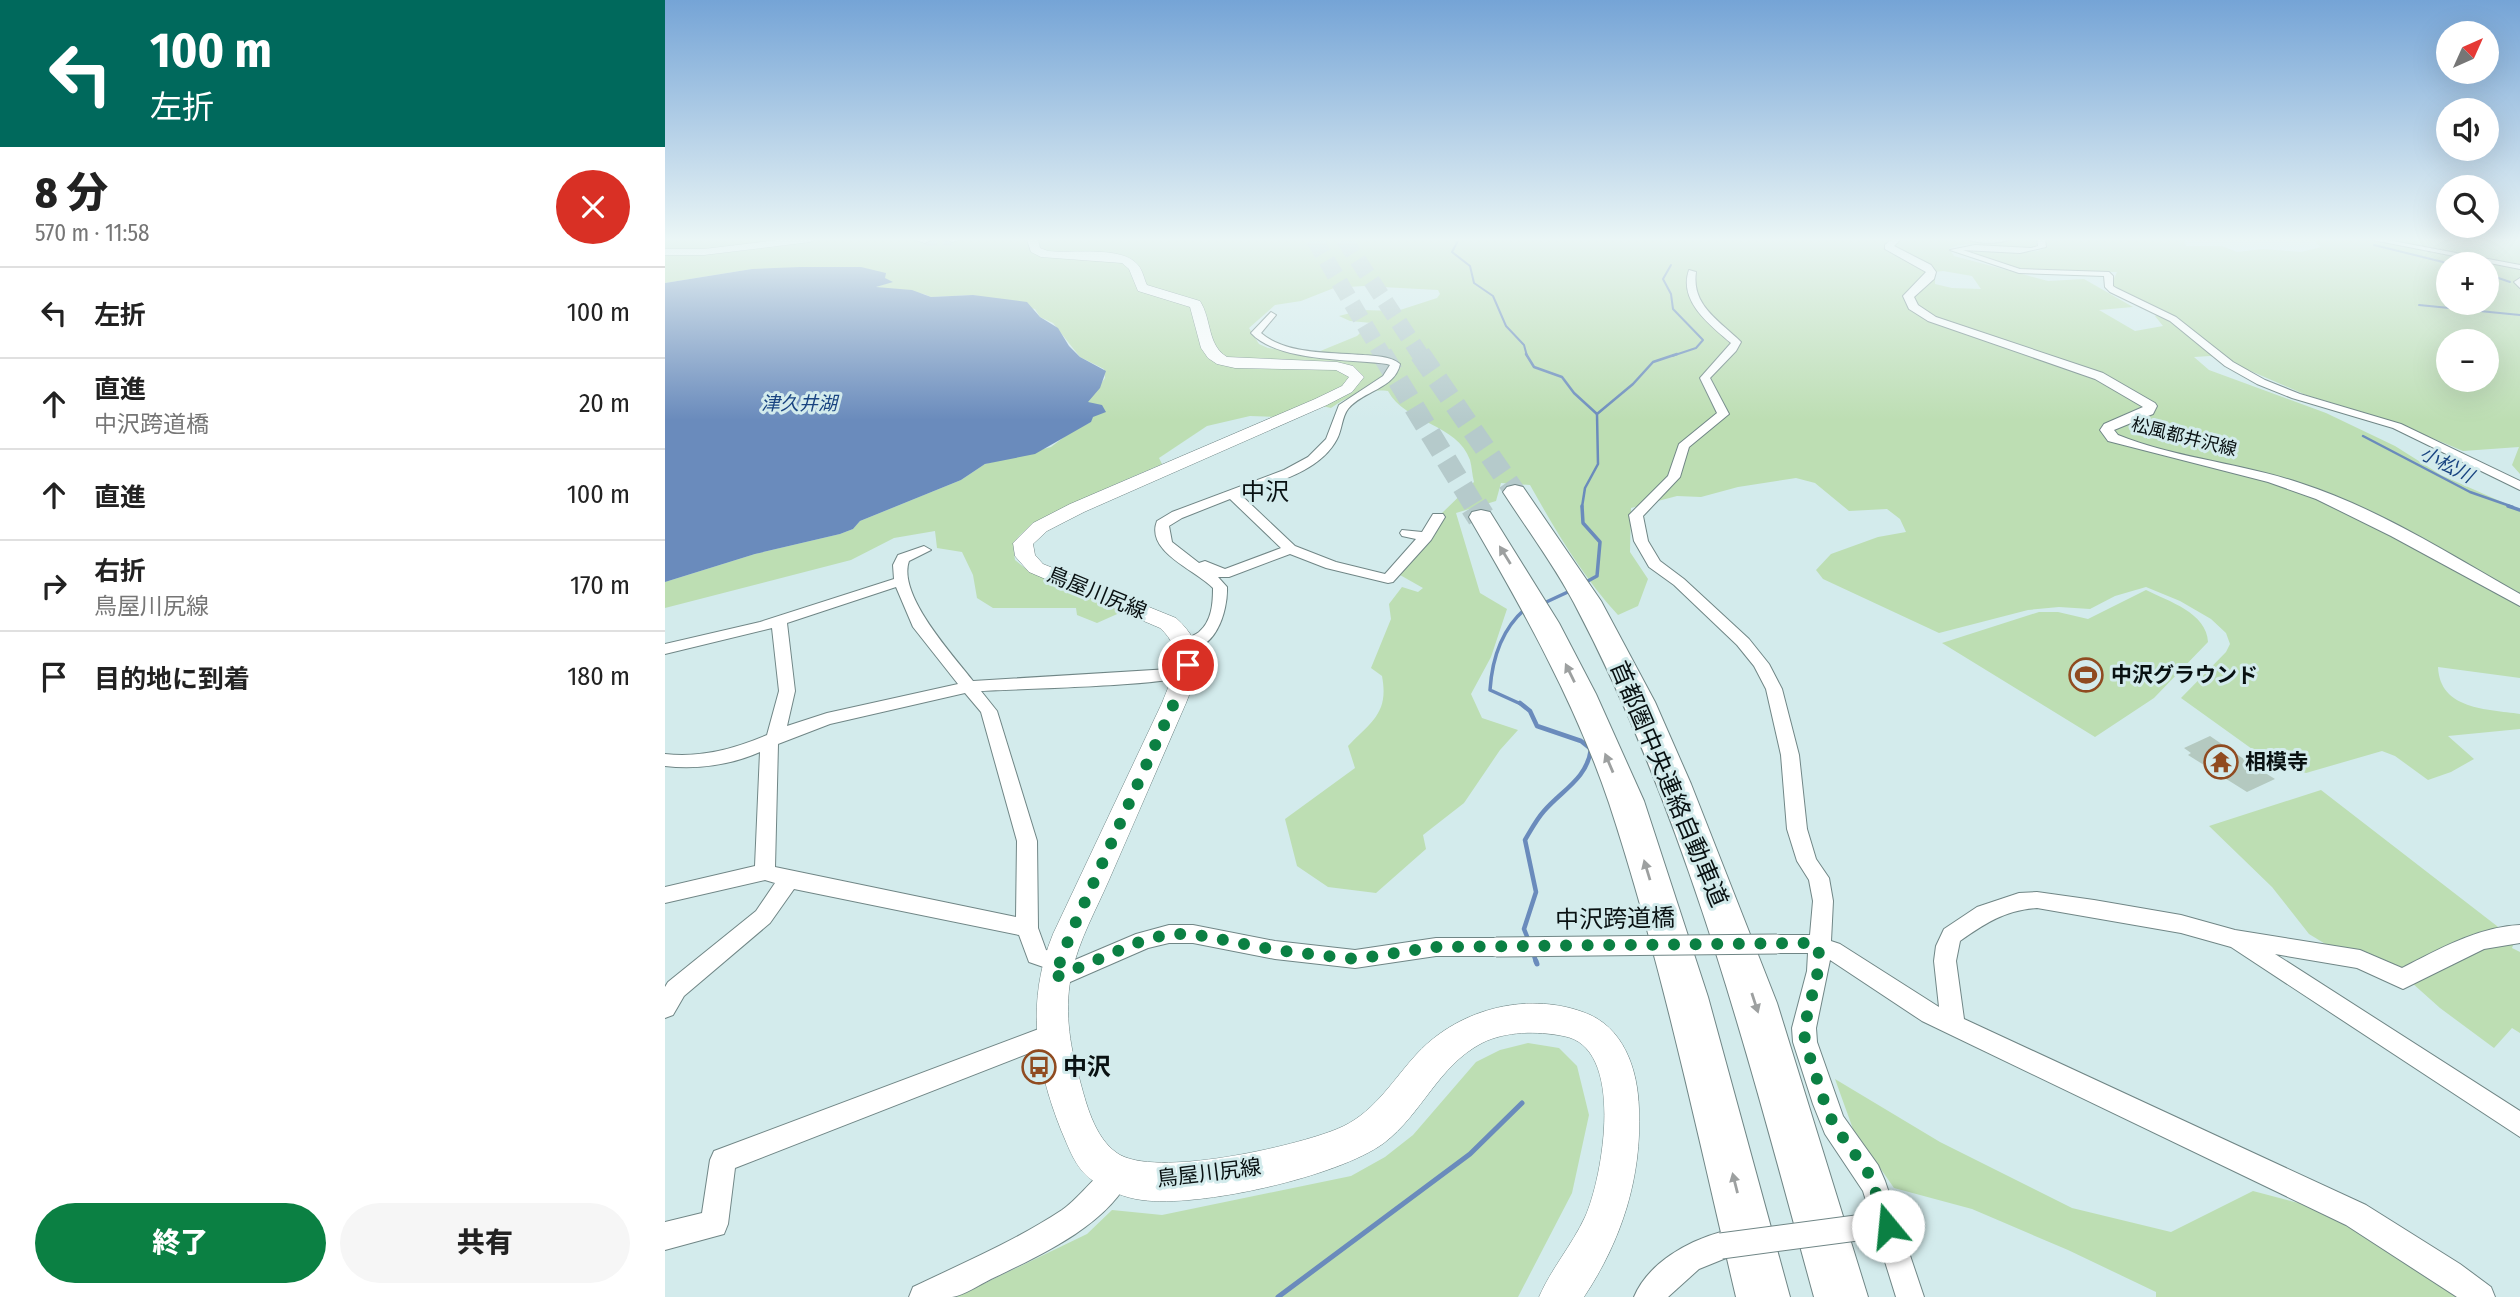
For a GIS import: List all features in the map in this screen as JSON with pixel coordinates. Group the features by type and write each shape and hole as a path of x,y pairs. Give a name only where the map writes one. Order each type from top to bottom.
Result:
{"highway":[{"name":"首都圏中央連絡自動車道","path":"1515,492 1587,601 1639,702 1674,784 1722,907 1755,1003 1841,1297"},
{"path":"1481,517 1545,623 1626,801 1687,997 1763,1297"}],"main road":[{"name":"鳥屋川尻線","path":"1180,300 1195,304 1205,340 1221,361 1235,364 1337,366 1349,369 1357,377 1347,389 1321,402 1077,508 1040,527 1023,543 1025,556 1036,568 1168,623 1181,635 1187,659 1056,971 1052,1034 1068,1101 1095,1160 1118,1174 1143,1181 1170,1182 1321,1154 1353,1142 1373,1129 1397,1107 1440,1053 1472,1030 1505,1020 1527,1017 1574,1023 1594,1034 1613,1060 1620,1090 1621,1148 1616,1187 1605,1219 1584,1261 1560,1297"}],"street":[{"path":"1696,300 1721,332 1736,342 1733,349 1705,378 1706,384 1722,404 1723,414 1687,440 1683,446 1678,472 1666,488 1636,515 1638,531 1654,564 1679,582 1743,642 1762,664 1774,689 1790,755 1797,829 1807,861 1819,878 1823,901 1818,971 1804,1028 1805,1042 1834,1125 1869,1174 1876,1226 1910,1297"},
{"name":"松風都井沢線","path":"1909,300 1918,312 1953,328 2099,376 2150,406 2142,415 2109,427 2107,430 2113,438 2245,472 2320,495 2387,527 2520,601"},
{"path":"2133,300 2173,319 2229,363 2261,382 2296,396 2397,426 2520,486"},
{"path":"665,760 688,763 744,752 827,719 971,686 1152,677 1187,659 1199,640 1213,627 1221,606 1219,583 1170,548 1162,535 1162,524 1177,515 1288,473 1312,460 1331,440 1343,407 1387,377 1395,366 1389,360 1323,355 1266,344 1256,333 1271,315"},
{"path":"1233,494 1290,549 1331,565 1388,579 1426,537 1438,517"},
{"path":"1407,533 1426,537"},
{"path":"1189,563 1201,564 1224,574 1290,549"},
{"path":"924,551 903,558 900,565 901,581 921,627 989,711 1027,841 1027,928 1037,956 1056,971"},
{"path":"665,649 779,621 901,581"},
{"path":"765,872 772,740 787,691 779,621"},
{"path":"665,895 765,872 789,880 1027,928"},
{"path":"665,1007 676,989 762,916 789,880"},
{"path":"1953,1024 1946,977 1947,946 1952,935 1999,906 2019,901 2054,902 2181,924 2235,939 2360,959 2403,979 2494,937 2520,934"},
{"name":"中沢跨道橋","path":"1056,971 1169,934 1193,934 1275,950 1355,959 1436,947 1806,943 1849,960 1906,1001 2356,1215 2450,1274 2481,1297"},
{"path":"2235,939 2520,1125"},
{"path":"665,1236 713,1224 723,1160 1052,1034"},
{"path":"923,1297 1017,1251 1069,1221 1088,1208 1118,1174"},
{"path":"1648,1297 1689,1257 1721,1246 1876,1226"}],"green space":[{"path":"993,300 1305,300 1275,305 1249,328 1259,344 1268,348 1313,354 1357,336 1360,330 1372,323 1350,321 1339,316 1362,310 1397,311 1432,300 2120,300 2133,307 2099,310 2135,331 2163,326 2155,316 2163,311 2140,300 2436,300 2436,315 2499,315 2499,300 2520,300 2520,474 2512,465 2519,447 2463,451 2394,422 2306,395 2230,362 2210,356 2194,357 2209,370 2326,413 2395,446 2441,475 2520,510 2520,678 2438,667 2447,692 2456,699 2467,705 2520,714 2520,729 2448,736 2474,759 2451,772 2428,780 2395,756 2382,751 2306,773 2266,759 2181,698 2226,652 2230,644 2226,633 2211,619 2180,601 2146,587 2115,596 2090,609 2059,607 2028,610 1939,633 1823,579 1816,570 1831,554 1878,537 1906,532 1900,519 1887,509 1849,511 1815,483 1796,478 1738,487 1701,497 1677,496 1631,508 1630,552 1648,579 1638,606 1618,615 1581,569 1530,485 1501,483 1496,501 1456,513 1480,593 1507,609 1491,657 1471,694 1482,718 1518,730 1500,750 1464,803 1423,835 1426,849 1376,893 1328,887 1297,866 1285,819 1355,768 1348,746 1377,716 1383,699 1382,676 1371,668 1391,619 1389,604 1402,587 1418,592 1423,588 1400,575 1441,524 1442,513 1474,482 1470,460 1464,448 1443,431 1406,410 1388,391 1358,394 1331,408 1310,403 1277,417 1250,416 1207,426 1159,458 1162,464 1061,509 1026,530 1015,542 1015,560 1026,569 1124,611 1097,623 1077,615 1076,608 993,608 977,598 973,575 962,552 937,548 935,531 894,538 851,560 665,608 665,582 755,554 840,534 853,529 860,521 961,480 985,464 1051,447 1072,431 1091,422 1087,402 1105,378 1104,369 1080,357 1053,323 1040,317 1035,309"},
{"name":"中沢グラウンド","path":"2146,590 2194,616 2206,632 2208,642 2154,698 2095,737 1942,643 2039,612 2058,612 2088,619"},
{"path":"2321,790 2515,940 2512,948 2520,952 2520,1033 2512,1028 2494,1048 2440,1008 2402,974 2376,957 2327,945 2309,934 2272,887 2209,826"},
{"path":"1528,1043 1559,1048 1577,1066 1589,1115 1572,1193 1518,1297 956,1297 1087,1234 1112,1210 1162,1215 1351,1176 1385,1157 1413,1135 1476,1062 1500,1050"},
{"path":"1835,1079 1940,1142 2072,1208 2171,1232 2253,1191 2318,1208 2466,1297 2156,1297 2156,1292 2068,1250 1972,1209 1894,1188 1853,1129"}],"water":[{"name":"津久井湖","path":"665,300 1008,300 1027,302 1040,317 1058,328 1069,346 1080,357 1106,371 1100,388 1088,402 1102,405 1106,412 1093,417 1091,422 1035,454 985,464 961,480 860,521 853,529 840,534 755,554 665,582"}],"building":[{"name":"相模寺","path":"2210,736 2275,779 2247,792 2188,755 2191,753 2184,748"}],"waterway":[{"path":"1495,300 1506,326 1524,345 1527,355"},
{"path":"1672,300 1673,309 1703,340 1696,348 1672,356"},
{"path":"2419,305 2520,315"},
{"path":"1597,414 1633,384 1653,362 1677,354"},
{"path":"1527,355 1534,367 1562,377 1574,393 1597,414"},
{"path":"1582,507 1585,488 1598,464 1597,414"},
{"name":"小松川","path":"2363,436 2470,492 2513,507"},
{"name":"小松川","path":"2508,506 2520,510"},
{"path":"1582,507 1583,523 1600,542 1597,576 1586,582"},
{"path":"1542,604 1570,591"},
{"path":"1522,704 1490,690 1499,646 1510,626 1525,609"},
{"path":"1522,704 1530,711 1537,726 1581,741 1591,749 1585,768 1544,811 1525,840 1536,892 1524,929 1528,939"},
{"path":"1533,952 1536,962"},
{"path":"1278,1297 1470,1154 1522,1103"}],"tunnel":[{"path":"1350,300 1383,356"},
{"path":"1384,300 1421,356"},
{"path":"1382,354 1475,507"},
{"path":"1420,354 1515,492"},
{"path":"1474,506 1481,517"}],"place":[{"name":"中沢グラウンド","path":"2086,675"},
{"name":"相模寺","path":"2221,762"},
{"name":"中沢","path":"1039,1067"}],"district":[{"name":"中沢","path":"1265,492"}],"route":[{"path":"1188,665 1054,978 1144,940 1169,934 1193,934 1275,950 1355,959 1436,947 1804,943 1819,947 1814,994 1804,1028 1805,1042 1834,1125 1869,1174 1888,1226"}]}
